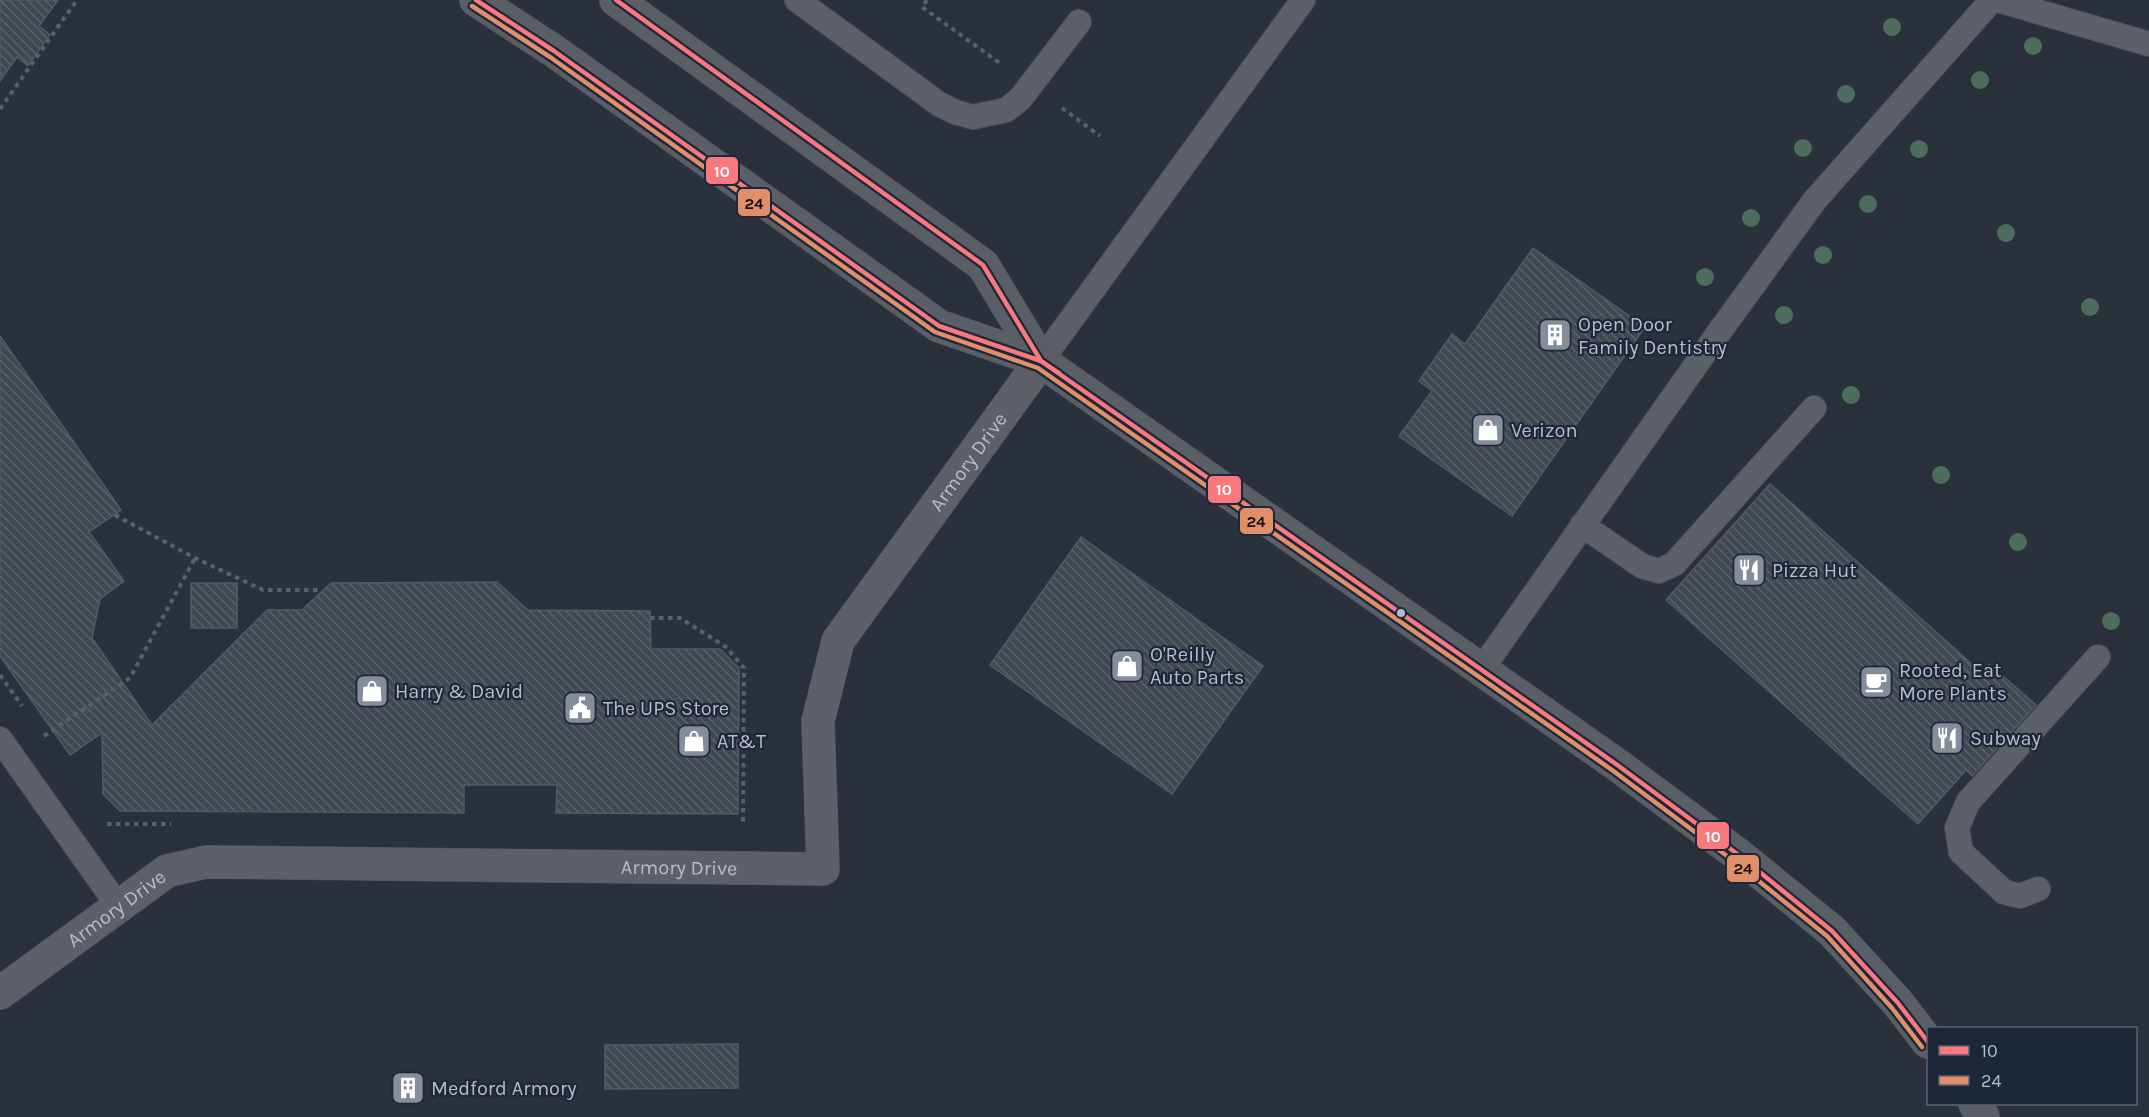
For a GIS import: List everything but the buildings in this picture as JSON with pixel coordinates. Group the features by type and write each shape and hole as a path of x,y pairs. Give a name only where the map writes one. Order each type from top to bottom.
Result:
{"main road":[{"path":"476,0 554,51 939,326 1041,361 1616,764 1740,856 1832,931 1898,1003 1927,1039"},
{"path":"616,0 983,265 1041,361"}],"street":[{"name":"Armory Drive","path":"0,993 167,871 206,862 823,869 818,721 838,641 1041,361"}],"lane":[{"path":"797,0 939,104 973,117 1006,110 1020,99 1079,22"},
{"path":"1041,361 1303,0"},
{"path":"1480,669 1815,200 1992,0"},
{"path":"1998,0 2149,44"},
{"path":"1582,525 1642,566 1659,571 1674,564 1814,408"},
{"path":"2038,889 2020,896 2004,892 1961,852 1957,828 1968,802 2098,657"},
{"path":"0,739 119,907"}],"path":[{"path":"0,109 77,0"},
{"path":"927,0 922,7 1009,70"},
{"path":"1053,102 1100,136"},
{"path":"115,515 195,558 263,590 322,590"},
{"path":"44,737 130,678 195,558"},
{"path":"650,618 680,618 726,647 744,668 744,824 732,824"},
{"path":"106,824 177,824"}],"transit line":[{"name":"10","path":"476,0 554,51 939,326 1041,361 1616,764 1740,856 1832,931 1898,1003 1927,1041"},
{"name":"10","path":"616,0 983,265 1041,361 1059,373"},
{"name":"24","path":"472,6 550,57 935,332 1038,368 1612,770 1735,862 1827,936 1892,1008 1922,1047"}],"place":[{"name":"Open Door Family Dentistry","path":"1555,335"},
{"name":"Verizon","path":"1488,430"},
{"name":"Pizza Hut","path":"1749,570"},
{"name":"O'Reilly Auto Parts","path":"1127,666"},
{"name":"Rooted, Eat More Plants","path":"1876,682"},
{"name":"Harry & David","path":"372,691"},
{"name":"The UPS Store","path":"580,708"},
{"name":"Subway","path":"1947,738"},
{"name":"AT&T","path":"694,741"},
{"name":"Medford Armory","path":"408,1088"}]}
